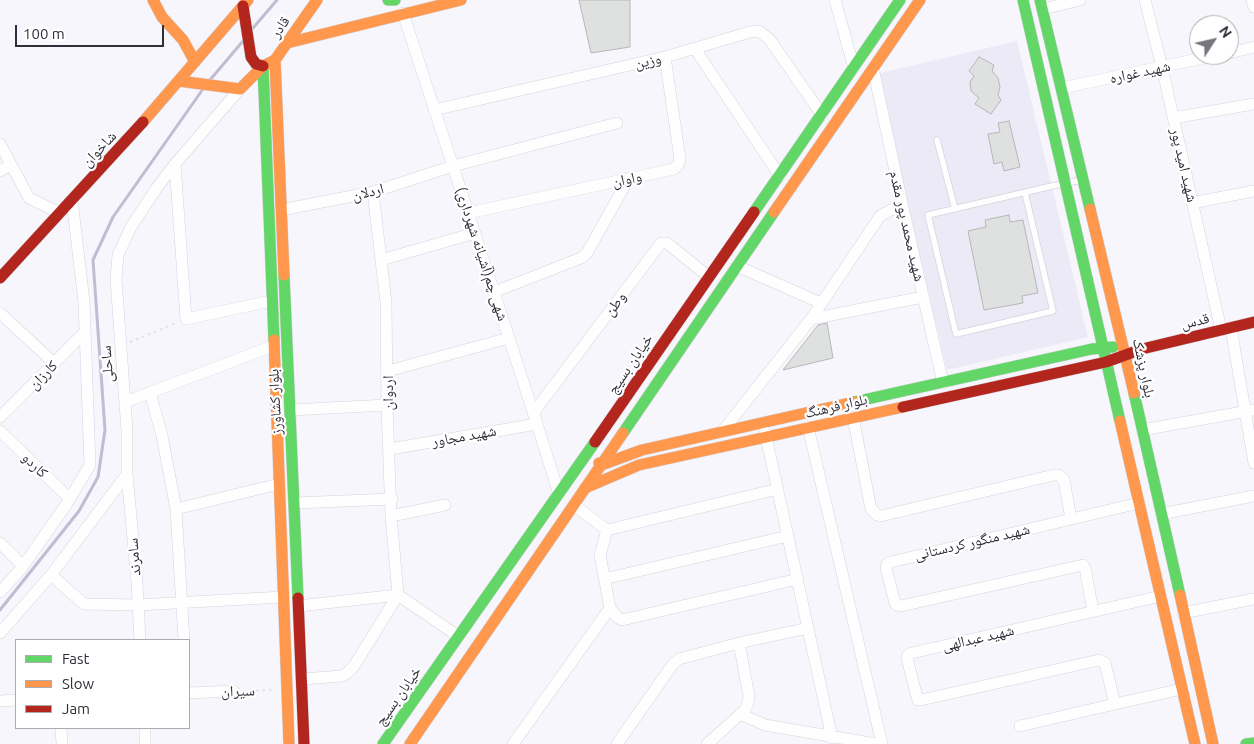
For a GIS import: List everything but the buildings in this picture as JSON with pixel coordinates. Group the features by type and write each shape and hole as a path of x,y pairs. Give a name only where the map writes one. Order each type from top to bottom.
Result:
{"main road":[{"name":"قادر","path":"236,89 263,66 275,60 317,0"},
{"path":"287,43 441,2 461,0"},
{"path":"410,744 920,0"},
{"path":"1023,0 1065,184 1097,348 1139,503 1195,744"},
{"path":"157,2 162,17 183,40 195,62"},
{"path":"183,40 213,41 245,3"},
{"path":"245,3 250,57 256,64 263,66"},
{"name":"خیابان بسیج","path":"382,744 780,176 896,3"},
{"name":"بلوار پزشک","path":"1042,5 1125,351 1213,744"},
{"name":"شاخوان","path":"0,278 126,142 213,41"},
{"name":"بلوار کشاورز","path":"275,60 304,744"},
{"name":"بلوار کشاورز","path":"263,66 289,744"},
{"path":"179,81 236,89"},
{"name":"قدس","path":"1125,351 1142,349 1254,322"},
{"name":"بلوار فرهنگ","path":"601,464 636,445 722,432 1097,348 1125,351"},
{"name":"بلوار فرهنگ","path":"585,488 639,465 1101,363 1125,351"},
{"path":"630,422 629,431 636,445 639,465"},
{"path":"587,454 601,464"},
{"path":"514,558 530,569"},
{"path":"1246,744 1254,743"}],"street":[{"path":"835,0 854,68"},
{"path":"1042,5 1080,0"},
{"name":"شهید امید پور","path":"1145,0 1192,203 1226,329"},
{"path":"1252,0 1254,7"},
{"name":"شهی چم(آشیانه شهرداری)","path":"402,13 536,418 559,494"},
{"name":"وزین","path":"434,110 665,57 759,31 770,40 822,115"},
{"path":"1239,50 1254,47"},
{"path":"695,48 780,176"},
{"name":"واوان","path":"468,213 674,169 680,159 665,57"},
{"name":"شهید غواره","path":"1062,88 1189,61"},
{"name":"شهید محمد پور مقدم","path":"873,68 943,383"},
{"name":"ساحلی","path":"127,474 127,431 116,279 118,255 131,227 175,164 236,89"},
{"path":"1173,118 1254,104"},
{"name":"اردلان","path":"281,210 373,192 453,166 617,123"},
{"path":"0,144 29,198 60,213"},
{"path":"175,164 186,319 271,301"},
{"path":"0,171 12,165"},
{"path":"494,292 580,258 587,253 629,178"},
{"path":"1192,203 1254,191"},
{"name":"اردوان","path":"373,192 386,302 391,516 398,595"},
{"name":"ساحلی","path":"0,592 23,566 70,499 90,465 84,302 72,200"},
{"path":"722,432 811,319 880,216 891,210 903,208"},
{"path":"381,260 475,233"},
{"name":"وطن","path":"536,418 661,243 667,243 709,277"},
{"path":"737,266 821,303"},
{"path":"811,319 923,297"},
{"path":"0,313 54,364"},
{"path":"1226,329 1250,410 1254,463"},
{"name":"کارزان","path":"0,416 85,332"},
{"path":"388,371 509,338"},
{"path":"125,402 273,346"},
{"path":"150,392 162,436 176,509 184,639"},
{"path":"290,410 387,405"},
{"path":"1142,430 1250,410"},
{"path":"853,417 871,509 876,515 881,516 1059,475 1064,480 1071,519"},
{"name":"شهید مجاور","path":"390,449 536,418"},
{"path":"763,423 832,738"},
{"path":"808,427 882,744"},
{"name":"کاردو","path":"0,431 70,499"},
{"path":"0,633 51,575 127,474"},
{"name":"سامرند","path":"127,474 140,639"},
{"path":"176,509 279,484"},
{"path":"574,505 608,530 778,489"},
{"path":"1161,514 1254,496"},
{"path":"295,503 392,500"},
{"name":"شهید منگور کردستانی","path":"1093,611 1085,568 1082,565 901,606 897,605 886,568 887,564 891,562 1139,503"},
{"path":"391,516 445,506"},
{"path":"608,530 600,556 610,608 622,620 630,620 798,580"},
{"path":"604,579 788,536"},
{"path":"0,543 23,566"},
{"path":"51,575 84,604 138,605 283,597"},
{"path":"302,678 342,676 347,673 354,666 398,595"},
{"path":"298,606 398,595 458,636"},
{"path":"1093,611 1161,596"},
{"path":"1183,613 1254,599"},
{"path":"513,744 610,608"},
{"name":"شهید عبدالهی","path":"1093,611 912,653 907,658 918,700 1099,660 1105,663 1115,704"},
{"path":"617,744 673,664 686,656 808,628"},
{"path":"707,744 745,710 748,703 739,643"},
{"path":"1020,726 1182,689"},
{"name":"سیران","path":"190,693 234,691"},
{"path":"0,700 15,700"},
{"path":"740,714 765,725 832,738 876,744"},
{"path":"61,729 62,744"},
{"path":"144,729 145,744"}],"lane":[{"path":"937,140 955,209"},
{"path":"1025,192 1053,311 956,334 928,215 1025,192 1065,184 1084,179"}],"path":[{"path":"121,346 186,319"},
{"name":"سیران","path":"234,691 287,689"}],"shaded area":[{"path":"1017,41 1088,337 947,370 876,74"}],"waterway":[{"path":"253,28 277,0"},
{"path":"210,80 243,41"},
{"path":"0,610 79,511 98,477 105,430 93,260 113,217 203,89"}],"traffic: fast":[{"path":"388,0 395,0"},
{"path":"754,212 900,0"},
{"path":"1023,0 1120,421"},
{"path":"1040,0 1090,209"},
{"path":"263,66 274,340"},
{"path":"623,433 774,212"},
{"path":"284,275 298,598"},
{"path":"854,402 1092,349 1113,347"},
{"path":"1134,393 1180,595"},
{"path":"383,744 595,442"},
{"path":"1246,744 1254,743"}],"traffic: slow":[{"path":"153,0 162,17 183,40 195,62"},
{"path":"143,122 248,0"},
{"path":"179,81 240,89 263,66 275,60 317,0"},
{"path":"287,43 461,0"},
{"path":"774,212 920,0"},
{"path":"275,60 284,275"},
{"path":"1090,209 1134,393"},
{"path":"274,340 289,744"},
{"path":"599,463 601,465 642,450 854,402"},
{"path":"585,488 639,465 903,407"},
{"path":"1120,421 1195,744"},
{"path":"410,744 623,433"},
{"path":"1180,595 1213,744"}],"traffic: jam":[{"path":"243,6 251,57 256,64 263,66"},
{"path":"0,278 143,122"},
{"path":"595,442 754,212"},
{"path":"903,407 1106,362 1142,349 1254,322"},
{"path":"298,598 304,744"}]}
